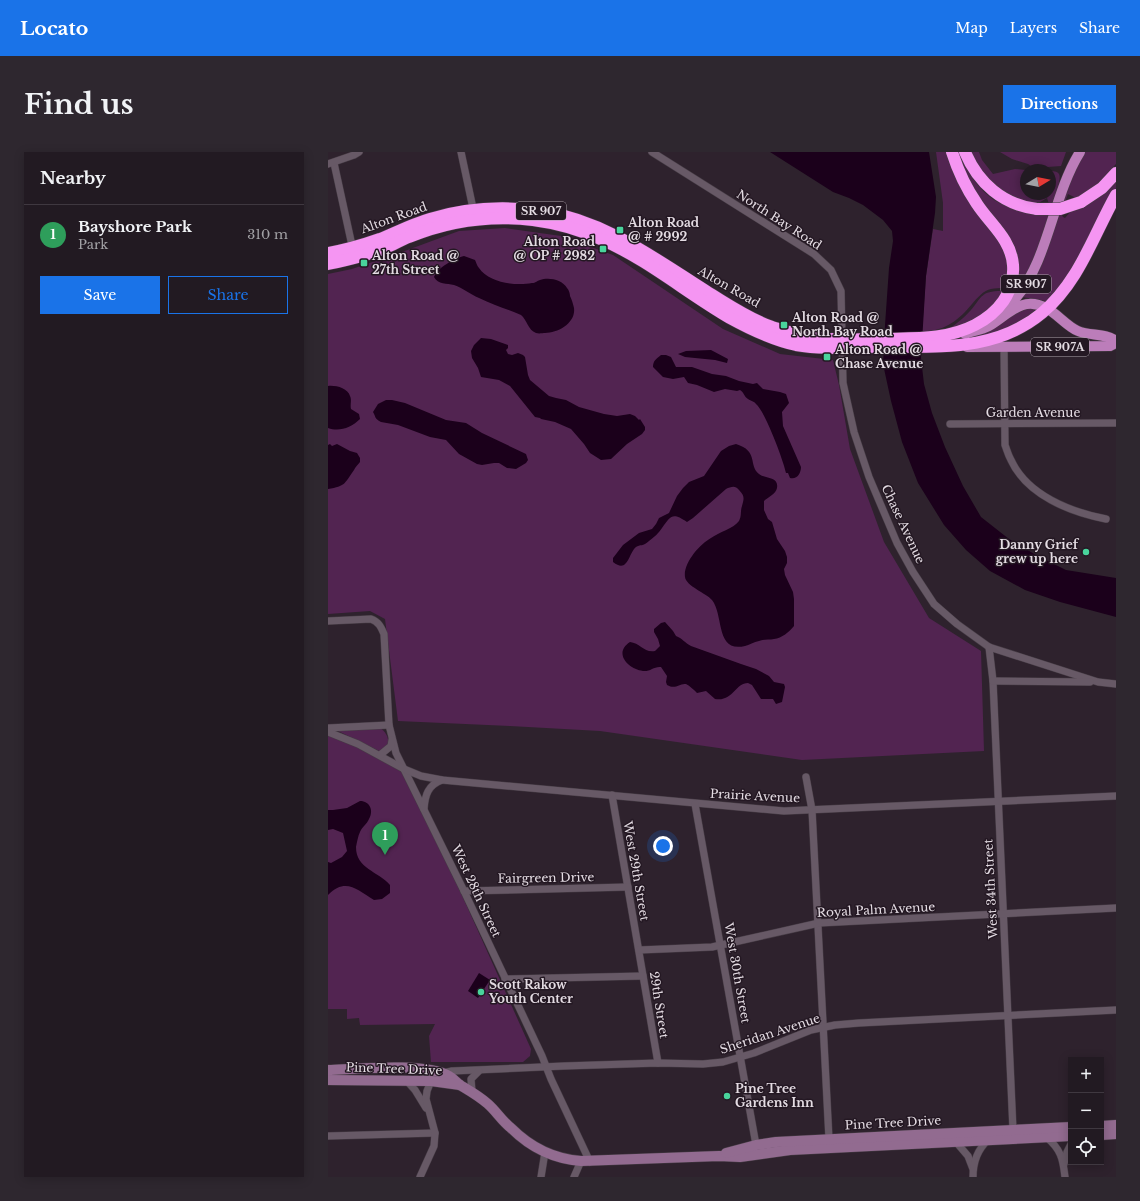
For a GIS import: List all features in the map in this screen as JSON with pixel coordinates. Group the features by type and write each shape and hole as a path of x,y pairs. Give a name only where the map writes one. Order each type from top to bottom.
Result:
{"highway":[{"path":"932,343 970,328 993,314 1006,299 1010,289 1012,275 1012,258 1006,243 972,197 959,172 952,152"},
{"path":"965,152 974,171 989,188 1008,201 1037,209 1060,209 1081,202 1102,188 1116,173"},
{"name":"SR 907","path":"955,346 978,343 1001,336 1030,322 1047,308 1064,290 1075,274 1116,196"},
{"name":"Alton Road","path":"328,253 354,253 384,248 409,237 474,214 515,208 542,211 570,217 607,230 646,252 737,311 770,326 808,337 842,343 932,343 955,346"},
{"name":"Alton Road","path":"328,264 354,253"}],"main road":[{"name":"SR 907","path":"969,333 984,325 1002,311 1015,299 1024,285 1038,258 1066,179 1080,152"},
{"name":"Alton Road","path":"932,343 987,327 1024,304 1034,303 1047,308 1078,331 1092,335 1111,337 1116,342 1110,346 978,348 955,346"},
{"name":"Pine Tree Drive","path":"328,1070 410,1068 435,1071 450,1076 460,1085 472,1091 489,1105 521,1138 545,1152 564,1158 585,1161 740,1156 790,1150 1068,1136"},
{"name":"Pine Tree Drive","path":"328,1080 431,1081 460,1085"},
{"path":"1104,1126 1116,1125"},
{"name":"Pine Tree Drive","path":"719,1156 756,1145 776,1142 1068,1128"},
{"path":"1104,1135 1116,1134"}],"street":[{"path":"354,253 331,163 358,152"},
{"path":"461,152 474,214"},
{"name":"North Bay Road","path":"652,152 814,254 831,270 841,291 842,343"},
{"name":"Chase Avenue","path":"842,343 844,383 854,432 869,477 897,543 913,572 934,604 957,624 988,646 1098,682"},
{"path":"1004,347 1005,445 1011,460 1021,476 1036,490 1057,503 1085,515 1106,520"},
{"name":"Garden Avenue","path":"950,424 1116,423"},
{"name":"West 28th Street","path":"328,620 367,618 377,622 384,634 389,725 396,753 464,891 546,1067 585,1161"},
{"name":"West 34th Street","path":"988,646 993,680 1013,1130"},
{"name":"Chase Avenue","path":"993,680 1098,682 1116,684"},
{"path":"328,728 389,725"},
{"name":"Prairie Avenue","path":"328,732 358,744 404,769 421,776 442,780 612,794 695,804 784,811 1116,796"},
{"path":"380,755 391,746 392,740"},
{"path":"806,777 812,810 829,1139"},
{"path":"424,809 425,796 428,790 436,782 442,780"},
{"name":"West 29th Street","path":"612,794 639,950"},
{"name":"West 30th Street","path":"695,804 756,1145"},
{"name":"Fairgreen Drive","path":"464,891 628,887"},
{"name":"Royal Palm Avenue","path":"639,950 712,947 819,923 1116,908"},
{"name":"29th Street","path":"639,950 658,1063"},
{"path":"505,979 643,976"},
{"name":"Sheridan Avenue","path":"407,1081 444,1074 451,1071 658,1063 703,1064 722,1062 741,1058 811,1030 823,1027 859,1023 1116,1010"},
{"path":"472,1091 471,1079 479,1071"},
{"path":"407,1081 415,1090 431,1115"},
{"path":"420,1177 434,1146 435,1133 426,1097 431,1081"},
{"path":"328,1136 435,1133"},
{"path":"1046,1137 1058,1149 1064,1164"},
{"path":"973,1177 973,1169 978,1152 988,1140"},
{"path":"956,1142 968,1156 973,1169"},
{"path":"1064,1177 1064,1164 1068,1150"},
{"path":"541,1177 545,1152"},
{"path":"574,1177 585,1161"}],"shaded area":[{"path":"770,152 929,152 936,197 926,276 921,358 924,384 932,413 945,447 963,486 981,517 1009,539 1066,570 1116,578 1116,617 1060,602 1025,590 990,571 966,550 944,525 918,483 902,442 883,364 889,268 893,241 892,231 883,220 863,205 833,192"},
{"path":"936,152 946,152 957,181 997,238 1005,253 1007,270 1004,288 991,289 983,293 962,315 950,324 930,331 922,331 926,276 933,229 943,231 943,203"},
{"path":"954,152 959,152 962,160 977,184 991,198 999,203 1018,209 1050,214 1039,253 1012,298 1015,264"},
{"path":"969,152 979,152 982,160 993,174 1015,169 1020,169 1020,200 1009,196 986,178"},
{"path":"1000,152 1066,152 1061,166 1056,166 1056,164 1028,164 1012,159"},
{"path":"1083,152 1116,152 1116,164 1093,188 1076,198 1068,194 1065,202 1060,203"},
{"path":"1056,172 1060,177 1056,194"},
{"path":"1116,179 1116,188 1071,273 1046,301 1022,297 1035,276 1036,277 1052,228 1060,212 1065,218 1072,210"},
{"path":"1020,200 1044,200 1037,204"},
{"path":"1048,200 1053,200 1051,205"},
{"path":"505,228 561,236 613,255 723,329 780,354 833,360 839,385 850,449 884,542 929,618 981,651 984,751 802,760 600,731 398,721 385,619 370,611 328,614 328,274 352,269 459,231"},
{"path":"464,256 475,260 478,267 489,277 503,282 511,284 526,284 547,279 562,283 570,293 574,308 574,313 569,323 550,333 536,333 531,330 521,315 484,300 457,286 440,283 436,280 434,277 439,270 451,261"},
{"path":"1001,291 1001,296 980,320 949,329 966,316 980,298 989,292"},
{"path":"1021,308 1035,309 1027,317 988,337 960,339 968,337"},
{"path":"481,338 491,339 508,345 506,350 508,354 512,355 518,353 523,355 525,357 530,380 549,396 566,400 579,407 604,414 617,416 630,414 639,420 640,419 645,427 645,430 611,459 601,460 590,453 571,429 555,422 535,417 510,386 499,380 481,377 472,358 471,351 474,345"},
{"path":"711,350 728,359 727,363 715,360 685,357 678,354 686,351"},
{"path":"661,355 671,357 676,367 692,367 739,381 753,384 757,383 763,389 786,394 789,403 782,412 783,426 801,467 798,476 795,478 790,478 788,473 786,473 769,426 760,409 754,402 747,398 740,390 725,389 714,392 688,383 684,377 673,379 663,377 653,367 655,360"},
{"path":"328,386 341,388 349,393 351,399 351,409 359,414 360,419 349,427 336,430 328,428"},
{"path":"386,400 405,403 446,420 466,423 482,433 526,454 528,460 516,469 507,468 499,463 482,465 477,464 459,454 446,440 430,437 398,425 379,421 373,412 378,404"},
{"path":"330,444 332,446 337,444 357,453 360,458 360,462 344,484 328,489 328,445"},
{"path":"736,444 748,450 754,466 759,474 771,478 776,481 777,484 775,492 764,501 764,510 768,519 772,522 777,539 787,557 787,563 784,569 785,575 793,592 794,626 780,637 735,647 729,644 725,638 716,607 712,600 686,580 685,572 689,560 697,549 714,536 733,526 739,521 744,498 736,487 726,489 687,522 675,516 670,518 653,538 633,550 627,562 622,566 613,562 613,558 623,545 639,533 652,529 659,518 669,513 677,496 683,488 689,482 704,476 721,451"},
{"path":"665,622 676,636 691,646 756,669 769,676 774,682 784,684 785,687 782,702 776,704 773,699 761,699 752,685 748,683 740,686 726,698 715,699 706,691 697,693 686,684 675,687 667,685 667,676 661,667 643,671 637,670 628,664 624,660 623,655 625,646 630,642 637,644 648,651 655,651 660,646 654,629 661,623"},
{"path":"379,727 385,733 388,740 388,745 381,752 336,730"},
{"path":"328,735 358,747 399,769 403,773 461,893 531,1049 530,1056 523,1062 431,1062 429,1036 435,1024 360,1025 359,1018 347,1019 347,1009 328,1009"},
{"path":"360,801 363,801 369,805 371,813 359,835 356,847 357,854 368,869 390,885 390,893 382,899 374,900 357,889 346,886 334,890 328,895 328,862 331,863 342,857 347,851 343,833 333,829 328,830 328,810 347,808"},
{"path":"479,973 490,980 478,998 468,991"}],"place":[{"name":"Alton Road @ # 2992","path":"620,230"},
{"name":"Alton Road @ OP # 2982","path":"603,249"},
{"name":"Alton Road @ 27th Street","path":"364,263"},
{"name":"Alton Road @ North Bay Road","path":"784,325"},
{"name":"Alton Road @ Chase Avenue","path":"827,357"},
{"name":"Danny Grief grew up here","path":"1086,552"},
{"name":"Bayshore Park","path":"385,855"},
{"name":"Scott Rakow Youth Center","path":"481,992"},
{"name":"Pine Tree Gardens Inn","path":"727,1096"}]}
